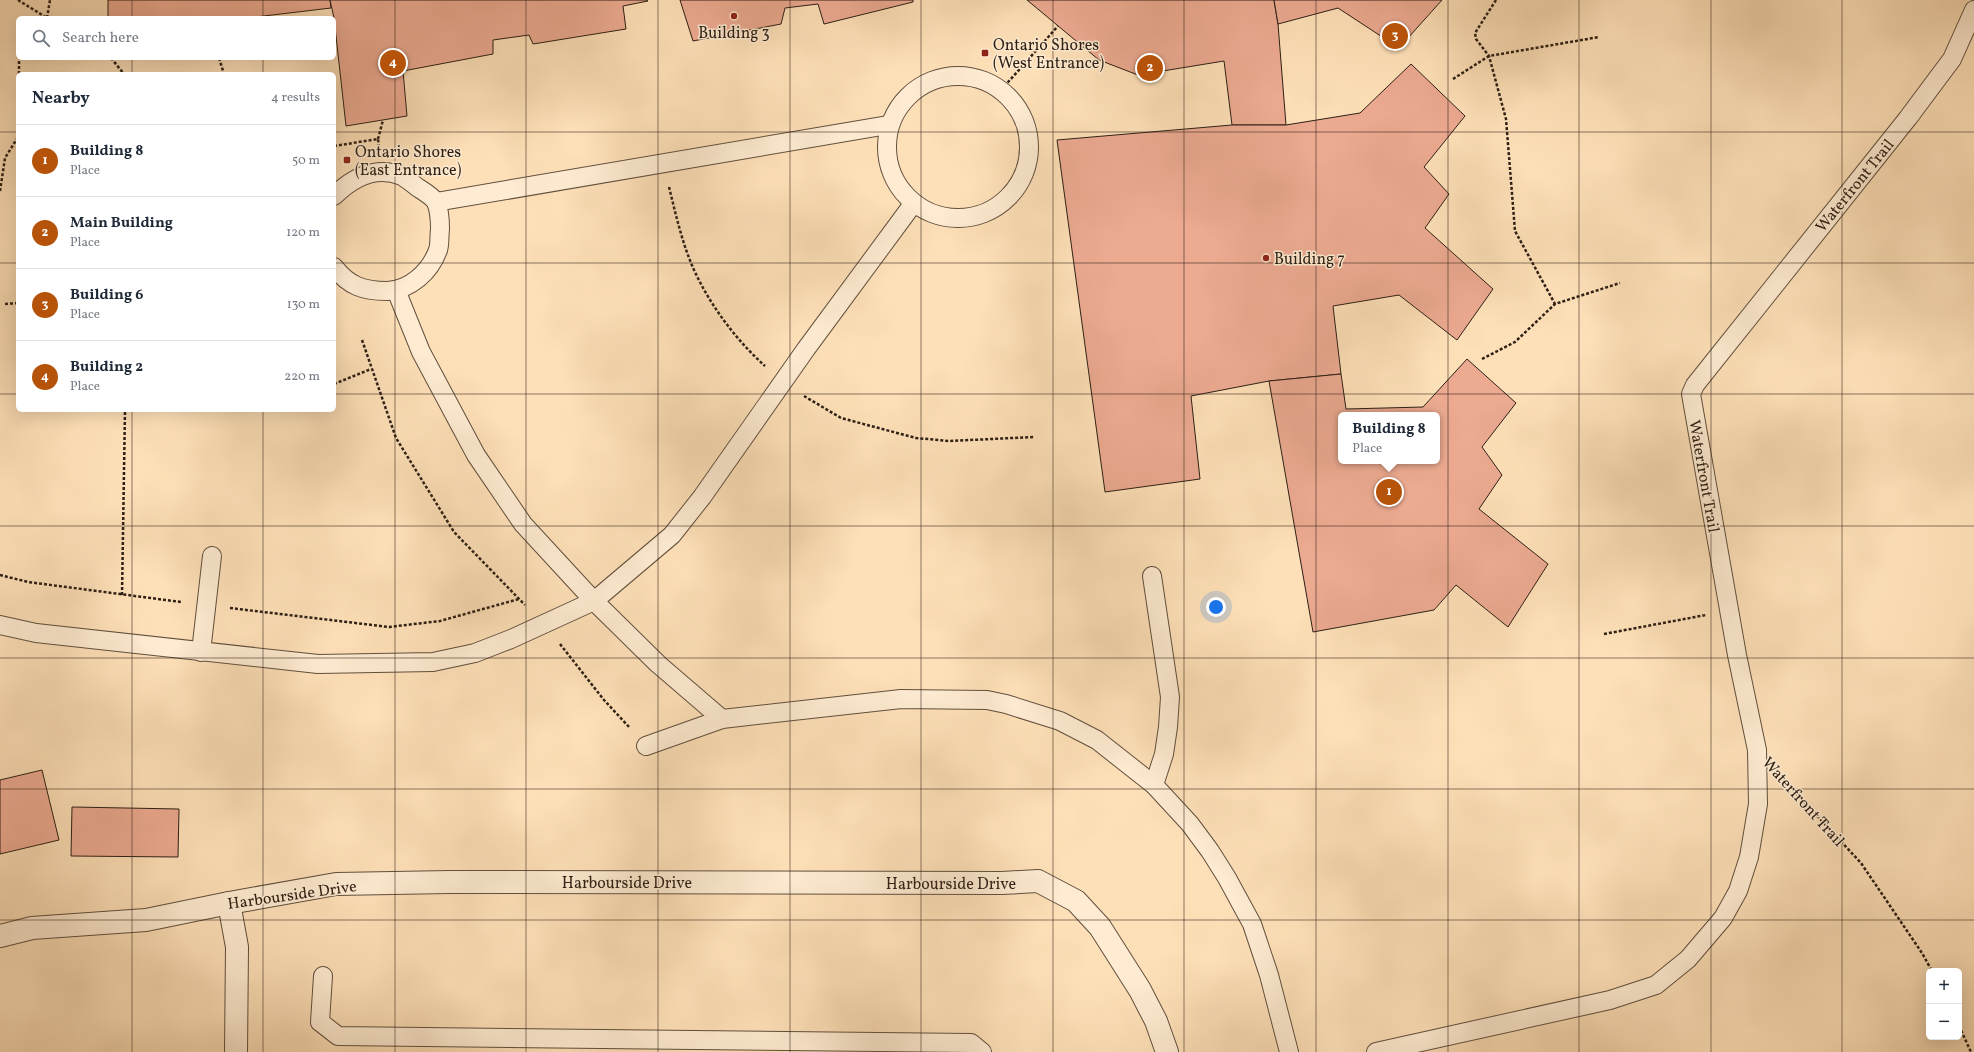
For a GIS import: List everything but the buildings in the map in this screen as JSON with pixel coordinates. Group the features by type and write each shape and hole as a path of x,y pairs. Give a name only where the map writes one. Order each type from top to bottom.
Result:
{"street":[{"name":"Harbourside Drive","path":"0,936 32,928 146,920 229,903 336,884 450,882 1002,883 1038,881 1076,901 1100,927 1156,1021 1167,1052"},
{"path":"229,903 237,947 236,1052"}],"lane":[{"name":"Waterfront Trail","path":"1757,750 1729,610 1691,394 1694,385 1903,124 1952,59 1974,10"},
{"path":"958,75 983,80 1001,90 1018,108 1028,131 1030,150 1024,175 1012,194 993,210 974,217 950,218 926,211 913,204 901,191 890,169 886,144 888,125 901,103 921,85 934,79 958,75"},
{"path":"436,202 888,125"},
{"path":"336,194 348,183 367,174 381,172 402,176 425,192 436,202 440,222 438,249 430,268 414,282 396,290 370,291 351,284 342,277 336,270"},
{"path":"0,625 36,633 318,664 433,662 474,653 544,624 594,601 672,535 702,496 806,349 913,204"},
{"path":"396,290 421,352 476,454 523,524 594,601 658,664 722,719"},
{"path":"201,652 212,556"},
{"path":"1152,576 1170,697 1168,728 1164,754 1154,784"},
{"path":"646,746 722,719 901,699 987,700 1025,709 1060,721 1097,740 1154,784 1190,824 1210,851 1227,878 1252,924 1269,975 1289,1052"},
{"path":"1376,1052 1610,1000 1656,985 1688,959 1723,918 1738,891 1748,857 1758,804 1757,750"},
{"path":"323,976 320,1022 338,1036 971,1043 982,1052"}],"path":[{"path":"18,0 44,16"},
{"path":"47,16 50,0"},
{"path":"1496,0 1475,33 1476,39 1489,56 1506,119 1515,231 1555,304"},
{"path":"1001,90 1058,26"},
{"path":"1453,79 1489,56 1599,37"},
{"path":"19,60 19,72"},
{"path":"113,60 122,72"},
{"path":"220,60 223,72"},
{"path":"378,139 383,120"},
{"path":"0,191 6,158 16,140"},
{"path":"1482,359 1515,342 1555,304 1620,284"},
{"path":"5,304 16,303"},
{"path":"362,340 396,438 454,532 544,624 604,700 646,746"},
{"path":"336,383 371,369"},
{"path":"122,595 125,412"},
{"path":"0,575 28,582 122,595 389,627 440,621 519,599"},
{"path":"1604,634 1729,610"},
{"name":"Waterfront Trail","path":"1757,750 1861,863 1922,953 1930,968"},
{"path":"1962,1032 1971,1052"}],"place":[{"name":"Building 3","path":"734,16"},
{"name":"Building 6","path":"1395,36"},
{"name":"Ontario Shores (West Entrance)","path":"985,53"},
{"name":"Building 2","path":"393,63"},
{"name":"Main Building","path":"1150,68"},
{"name":"Ontario Shores (East Entrance)","path":"347,160"},
{"name":"Building 7","path":"1266,258"},
{"name":"Building 8","path":"1389,492"}]}
